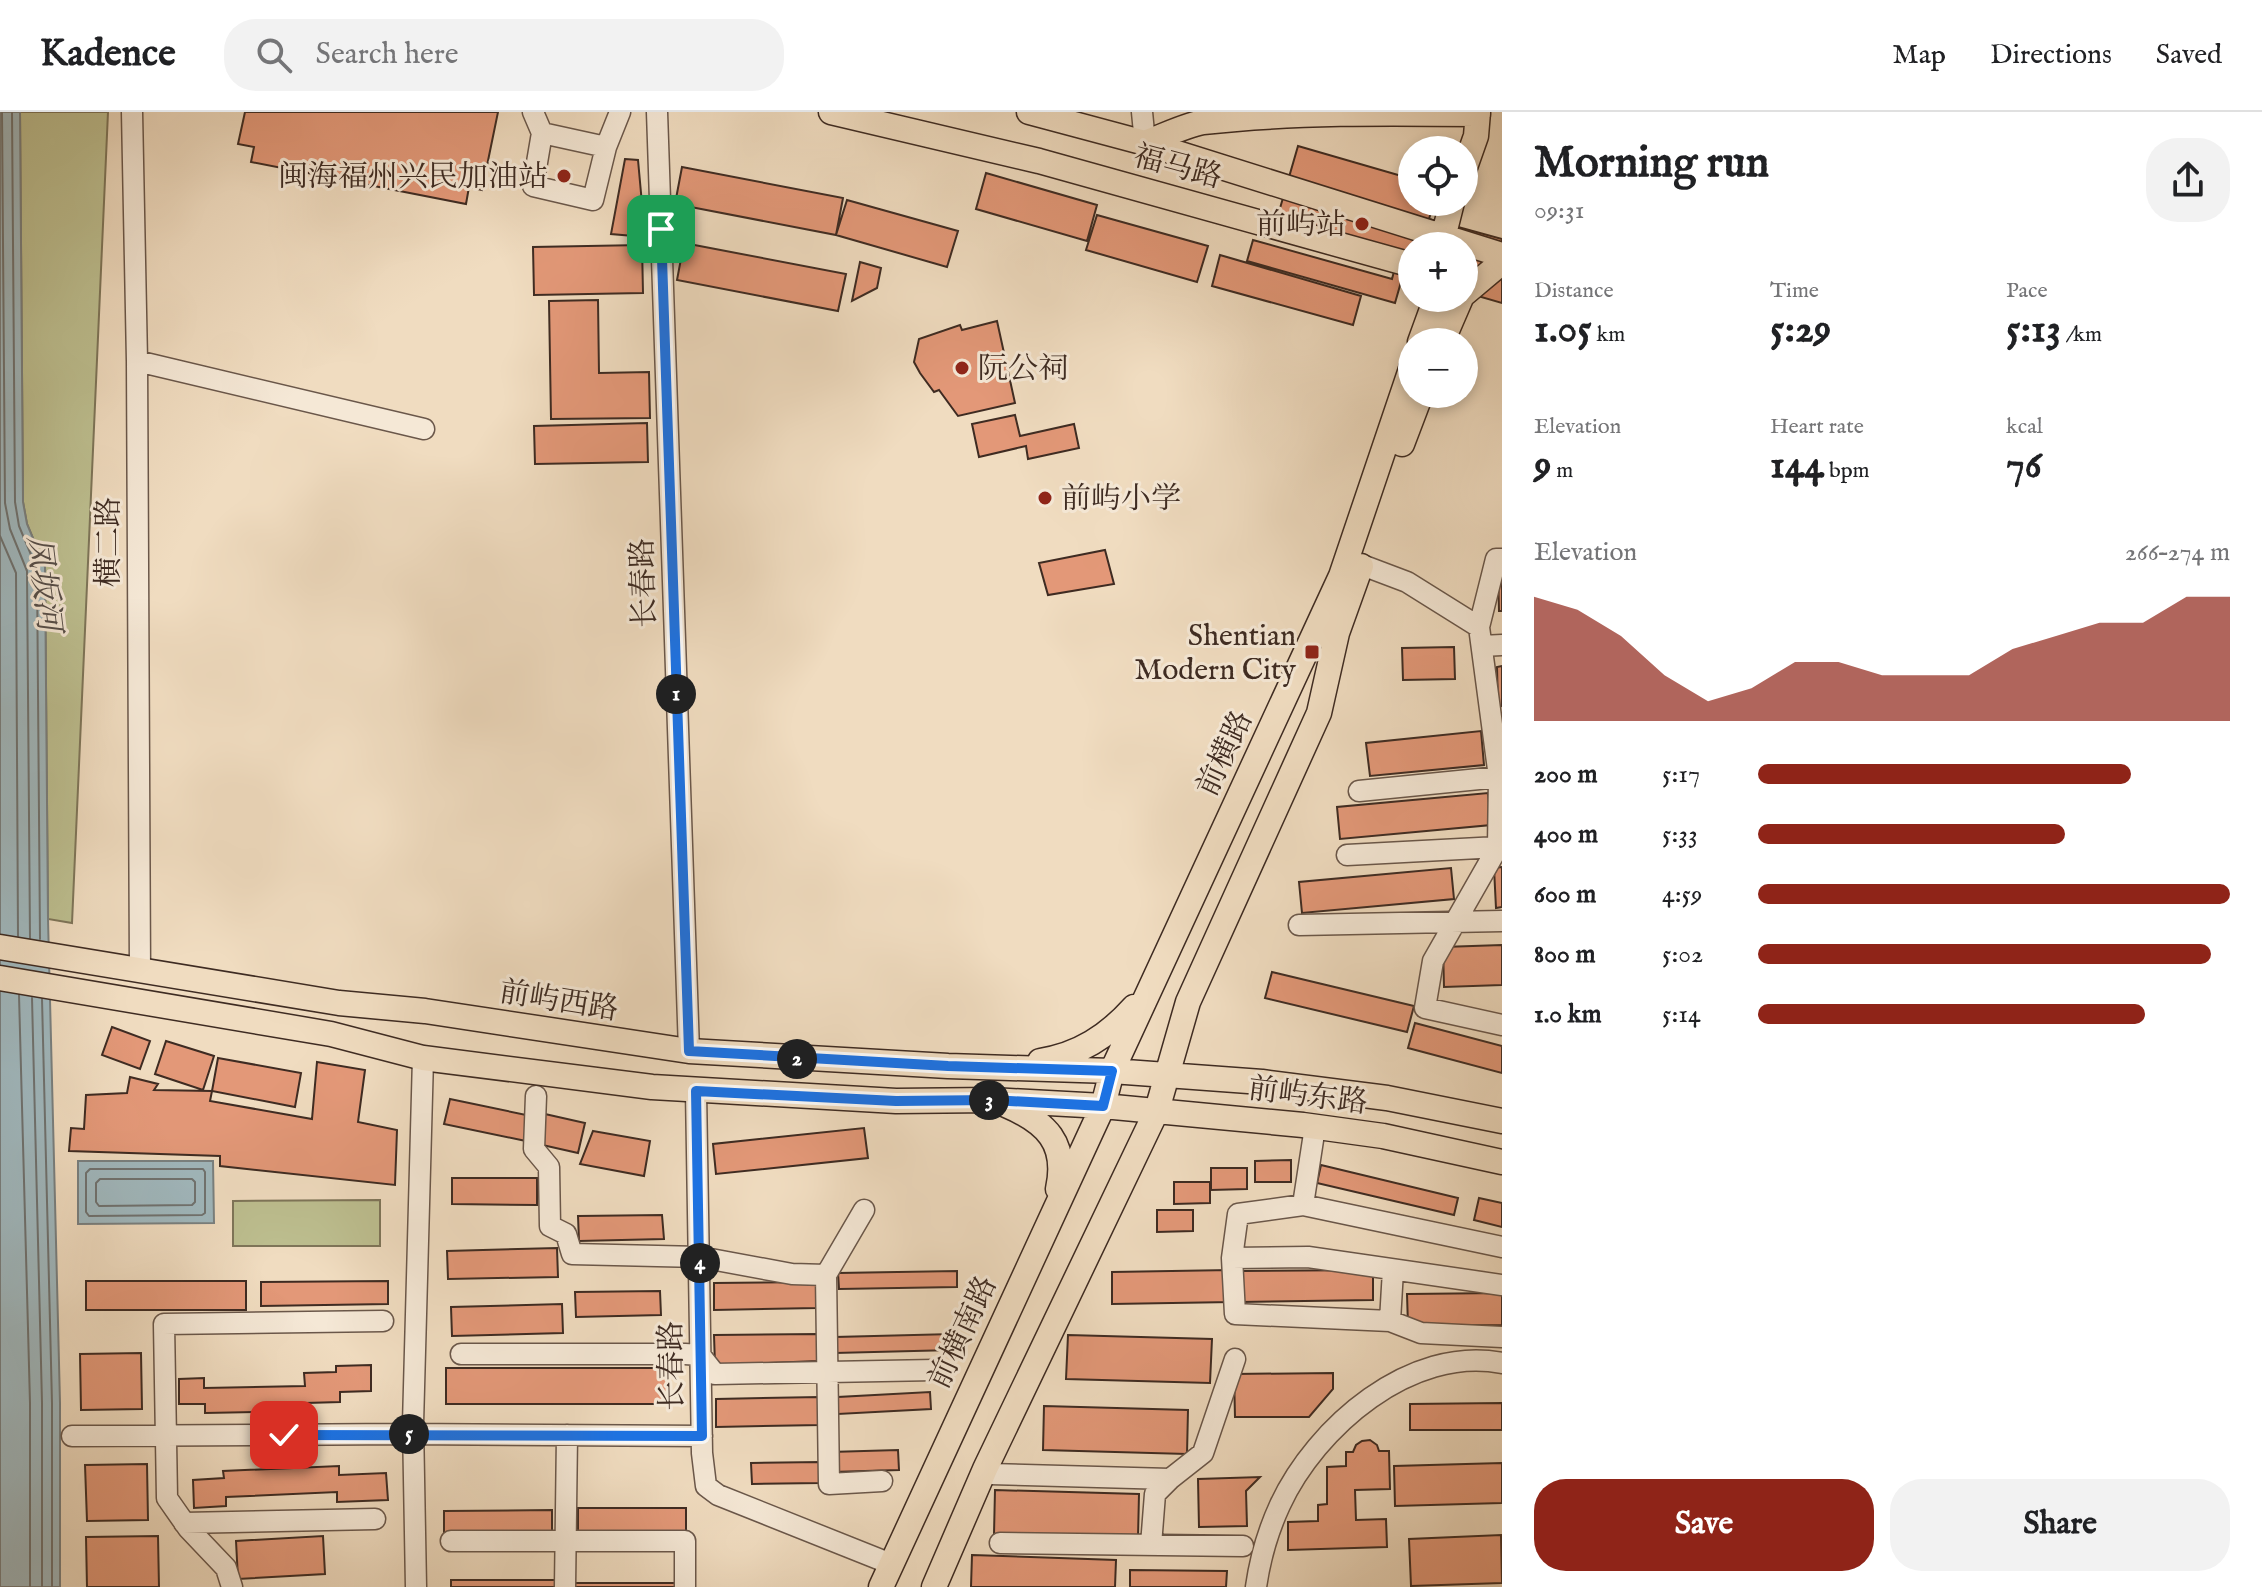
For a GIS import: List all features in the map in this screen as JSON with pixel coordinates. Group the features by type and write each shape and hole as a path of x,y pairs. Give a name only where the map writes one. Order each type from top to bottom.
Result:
{"main road":[{"name":"福马路","path":"831,112 1039,161 1398,261"},
{"name":"福马路","path":"1029,112 1145,143 1415,232"},
{"path":"1145,143 1199,123 1305,112 1478,113 1476,136"},
{"name":"福马路","path":"1478,249 1502,255"},
{"path":"1478,285 1502,262"},
{"name":"前横路","path":"1103,1106 1112,1071 1341,576 1398,407"},
{"path":"934,1587 985,1469 1157,1110 1188,1002 1319,713 1340,623 1416,408"},
{"name":"前屿西路","path":"0,947 339,1003 425,1011 689,1051 948,1066 1112,1071"},
{"path":"0,978 331,1034 423,1058 696,1091 896,1101 992,1100 1103,1106"},
{"path":"948,1066 1032,1063 1056,1059 1103,1037 1149,990"},
{"name":"前屿东路","path":"1112,1071 1340,1091 1502,1121"},
{"path":"992,1100 1035,1120 1056,1144 1061,1162 1055,1206"},
{"name":"前屿东路","path":"1103,1106 1383,1136 1502,1162"},
{"name":"前横南路","path":"881,1587 1103,1106"}],"street":[{"name":"横二路","path":"132,112 137,361 140,971"},
{"path":"533,112 542,133 533,186 593,200 606,147 620,112"},
{"name":"长春路","path":"657,112 689,1051"},
{"path":"1142,112 1145,143"},
{"path":"542,133 606,147"},
{"path":"137,361 424,429"},
{"path":"1502,559 1496,559 1488,639 1498,747 1500,847 1433,961 1425,1008 1502,1025"},
{"path":"1362,565 1407,582 1488,639"},
{"path":"1359,791 1499,777"},
{"path":"1347,855 1500,847"},
{"path":"1299,925 1502,921"},
{"path":"416,1587 414,1434 423,1058"},
{"name":"长春路","path":"696,1091 703,1480 711,1491 891,1564"},
{"path":"536,1096 534,1149 549,1167 550,1226 566,1234 572,1254 700,1257 792,1274 826,1275"},
{"path":"1303,1205 1315,1127"},
{"path":"1502,1247 1303,1205 1238,1214 1232,1258 1235,1314 1390,1321 1421,1333 1502,1337"},
{"path":"864,1210 826,1275 829,1484 882,1481"},
{"path":"1232,1258 1308,1257 1502,1285"},
{"path":"1390,1321 1393,1270"},
{"path":"232,1587 226,1568 184,1523 167,1498 164,1324 383,1321"},
{"path":"461,1354 700,1355 715,1374 935,1370"},
{"path":"1151,1545 1155,1494 1203,1453 1235,1359"},
{"path":"1256,1587 1261,1556 1281,1503 1307,1461 1339,1423 1379,1390 1430,1367 1485,1359 1502,1363"},
{"path":"565,1587 567,1435"},
{"path":"72,1436 702,1436"},
{"path":"985,1469 990,1474 1170,1479"},
{"path":"184,1523 375,1519"},
{"path":"451,1541 685,1541 685,1587"},
{"path":"1000,1543 1243,1546"}],"green space":[{"path":"20,112 108,112 72,923 48,919 45,567 27,524 23,502"},
{"path":"380,1200 380,1246 233,1246 233,1201"}],"water":[{"name":"凤坂河","path":"0,112 20,112 23,502 27,524 45,567 48,919 60,1403 60,1587 0,1587"},
{"path":"78,1161 213,1161 214,1223 78,1224"}],"building":[{"path":"245,112 498,112 482,190 469,187 466,204 251,162 254,147 238,144"},
{"name":"前屿站","path":"1298,146 1398,175 1398,216 1430,216 1429,219 1476,232 1398,232 1398,292 1395,303 1247,261 1253,240 1392,279 1396,264 1274,229"},
{"path":"625,159 638,160 645,237 611,234"},
{"path":"682,167 843,198 836,235 675,204"},
{"path":"986,173 1097,205 1087,241 976,209"},
{"path":"847,200 958,231 947,267 836,235"},
{"path":"1097,215 1208,246 1197,282 1086,250"},
{"name":"前屿站","path":"1478,232 1502,239 1502,303 1478,296"},
{"path":"684,243 846,274 838,311 677,280"},
{"path":"642,245 643,293 534,295 533,247"},
{"path":"1220,255 1361,296 1353,325 1212,286"},
{"path":"860,262 881,268 877,288 852,301"},
{"path":"598,300 599,373 649,372 650,418 551,419 549,301"},
{"name":"阮公祠","path":"997,321 1015,403 958,416 939,390 934,392 914,362 919,339 960,325 962,330"},
{"path":"1015,415 1020,436 1074,424 1079,448 1028,459 1026,446 979,457 972,424"},
{"path":"647,423 648,462 535,464 534,426"},
{"path":"1105,550 1114,584 1048,595 1039,563"},
{"path":"1498,571 1502,571 1502,611 1499,611"},
{"path":"1454,647 1455,679 1403,680 1402,648"},
{"path":"1502,666 1502,706 1498,707 1497,667"},
{"path":"1481,731 1484,765 1370,776 1366,743"},
{"path":"1488,793 1491,825 1340,839 1337,807"},
{"path":"1502,867 1502,907 1496,908 1494,868"},
{"path":"1451,868 1454,899 1302,913 1299,882"},
{"path":"1502,945 1502,985 1444,987 1443,947"},
{"path":"1272,972 1414,1006 1407,1032 1265,998"},
{"path":"1415,1023 1502,1046 1502,1073 1408,1048"},
{"path":"112,1027 150,1041 140,1069 102,1055"},
{"path":"166,1041 214,1056 203,1090 155,1074"},
{"path":"218,1058 301,1073 295,1107 212,1091"},
{"path":"317,1062 365,1070 358,1122 397,1130 395,1185 220,1166 220,1156 69,1151 71,1128 84,1129 86,1095 127,1093 130,1077 158,1084 154,1090 212,1091 210,1101 312,1119"},
{"path":"450,1099 531,1116 526,1141 444,1124"},
{"path":"545,1114 585,1123 578,1153 538,1144"},
{"path":"864,1128 868,1158 716,1174 713,1144"},
{"path":"593,1131 650,1141 644,1176 580,1164"},
{"path":"1291,1160 1291,1182 1255,1182 1255,1161"},
{"path":"1321,1165 1458,1198 1454,1215 1317,1183"},
{"path":"1211,1168 1247,1168 1247,1189 1211,1190"},
{"path":"452,1178 537,1178 537,1205 452,1204"},
{"path":"1174,1182 1210,1182 1210,1203 1174,1204"},
{"path":"1479,1198 1502,1203 1502,1227 1474,1220"},
{"path":"1157,1210 1193,1210 1193,1231 1157,1232"},
{"path":"662,1215 664,1239 579,1241 578,1216"},
{"path":"557,1248 558,1277 448,1279 447,1251"},
{"path":"1231,1270 1232,1302 1112,1304 1112,1272"},
{"path":"1373,1270 1373,1300 1240,1302 1240,1271"},
{"path":"957,1271 957,1287 839,1289 838,1273"},
{"path":"86,1281 246,1281 246,1310 86,1310"},
{"path":"388,1281 388,1304 261,1306 261,1282"},
{"path":"817,1282 817,1308 714,1310 714,1283"},
{"path":"660,1291 661,1315 576,1317 575,1292"},
{"path":"1502,1293 1502,1325 1408,1326 1407,1294"},
{"path":"562,1304 563,1333 452,1336 451,1307"},
{"path":"818,1334 818,1361 715,1365 714,1335"},
{"path":"953,1334 953,1350 835,1353 835,1337"},
{"path":"1068,1335 1212,1339 1210,1383 1066,1379"},
{"path":"141,1353 142,1409 81,1410 80,1354"},
{"path":"371,1365 371,1391 340,1392 340,1402 306,1403 306,1411 205,1413 205,1404 179,1404 179,1379 204,1378 204,1388 305,1386 304,1373 336,1372 336,1366"},
{"path":"446,1368 669,1368 669,1404 446,1404"},
{"path":"1333,1373 1333,1389 1309,1417 1235,1417 1234,1374"},
{"path":"930,1392 931,1409 838,1414 838,1397"},
{"path":"820,1397 821,1425 716,1427 716,1399"},
{"path":"1502,1403 1502,1430 1410,1430 1410,1404"},
{"path":"1044,1406 1188,1410 1187,1454 1043,1450"},
{"path":"1370,1440 1379,1451 1389,1451 1390,1489 1355,1490 1356,1520 1386,1519 1387,1547 1288,1550 1288,1522 1318,1521 1318,1505 1327,1504 1327,1467 1346,1466 1346,1452 1353,1452 1356,1445"},
{"path":"898,1450 899,1470 831,1472 830,1452"},
{"path":"821,1462 821,1483 752,1484 751,1463"},
{"path":"1502,1463 1502,1503 1395,1506 1394,1466"},
{"path":"147,1464 148,1520 87,1521 85,1465"},
{"path":"339,1466 339,1475 386,1473 388,1500 337,1502 337,1492 226,1497 226,1506 194,1508 193,1480 224,1478 223,1471"},
{"path":"1260,1477 1246,1491 1247,1526 1199,1527 1198,1479"},
{"path":"995,1490 1139,1494 1138,1538 994,1534"},
{"path":"578,1508 686,1508 686,1532 578,1533"},
{"path":"552,1510 552,1535 444,1535 444,1511"},
{"path":"1501,1535 1502,1583 1411,1586 1409,1539"},
{"path":"158,1536 159,1587 87,1587 86,1537"},
{"path":"323,1536 325,1574 238,1579 236,1541"},
{"path":"972,1555 1116,1560 1115,1587 971,1587"},
{"path":"1130,1570 1227,1571 1226,1587 1130,1587"},
{"path":"451,1580 559,1580 559,1587 451,1587"},
{"path":"574,1583 682,1583 682,1587 574,1587"}],"place":[{"name":"闽海福州兴民加油站","path":"564,176"},
{"name":"前屿站","path":"1362,224"},
{"name":"阮公祠","path":"962,368"},
{"name":"前屿小学","path":"1045,498"},
{"name":"Shentian Modern City","path":"1312,652"}],"route":[{"path":"284,1435 702,1436 696,1091 896,1101 992,1100 1103,1106 1112,1071 948,1066 689,1051 661,229"}]}
